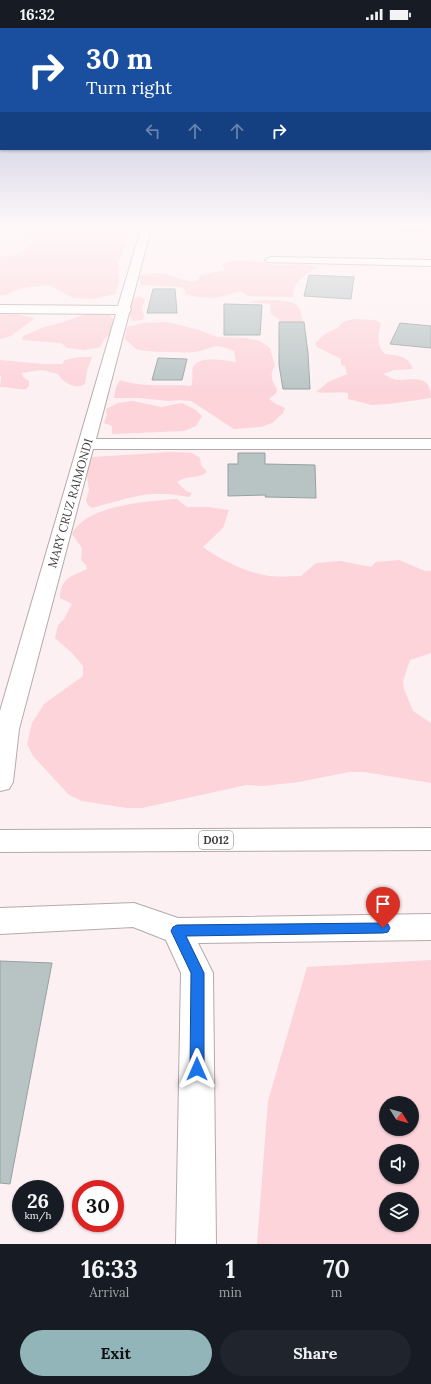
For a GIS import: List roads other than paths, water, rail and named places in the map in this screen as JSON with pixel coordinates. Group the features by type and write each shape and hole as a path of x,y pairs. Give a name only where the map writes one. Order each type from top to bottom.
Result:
{"street":[{"name":"MARY CRUZ RAIMONDI","path":"0,782 7,729 131,282"},
{"path":"0,309 124,310"},
{"path":"86,444 431,444"},
{"name":"D012","path":"0,841 431,839"},
{"path":"0,921 134,915 177,931 431,927"},
{"path":"177,931 197,973 196,1244"}]}
